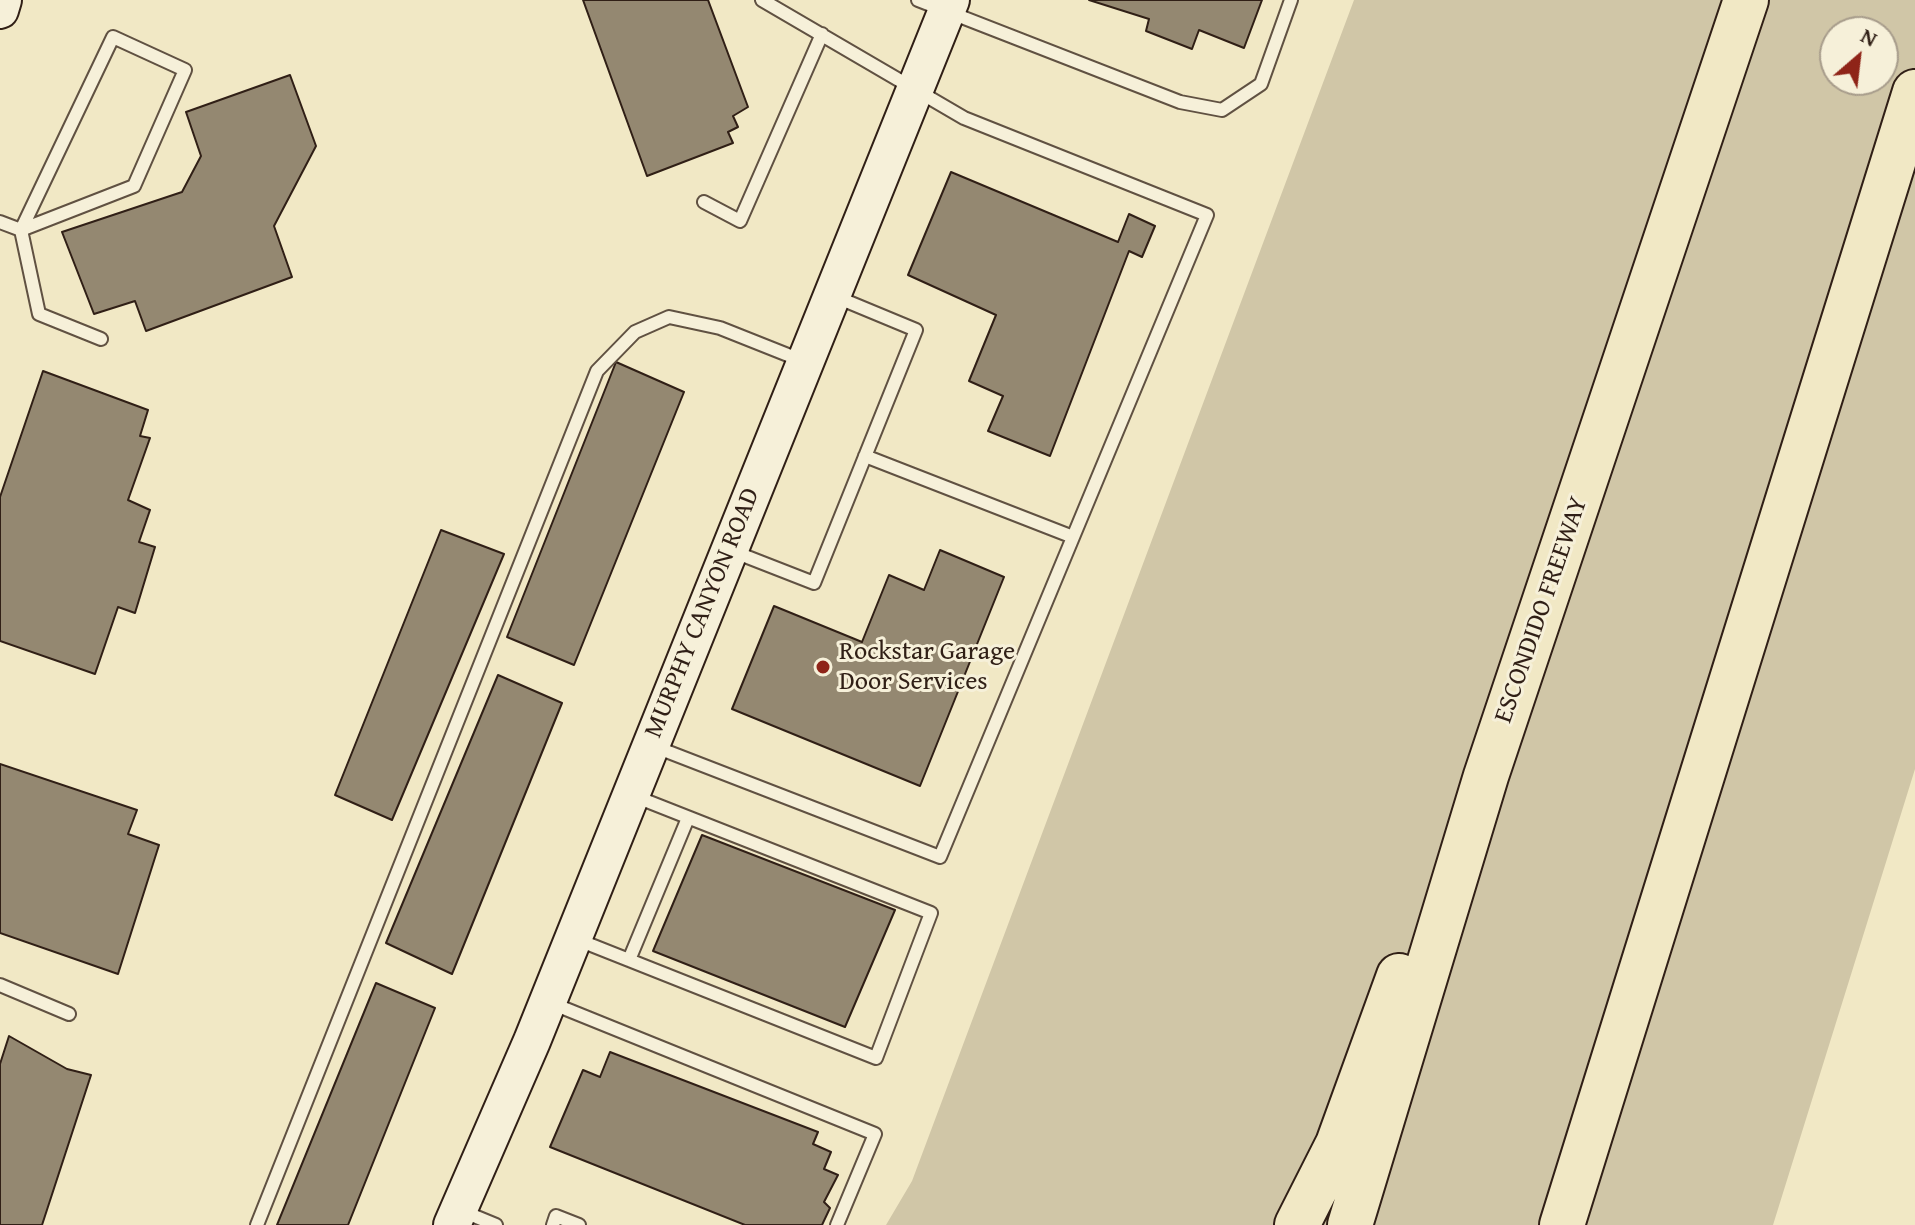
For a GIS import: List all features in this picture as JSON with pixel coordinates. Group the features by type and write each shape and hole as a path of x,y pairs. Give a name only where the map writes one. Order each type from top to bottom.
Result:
{"highway":[{"name":"ESCONDIDO FREEWAY","path":"1350,1225 1486,776 1746,0"},
{"path":"1562,1225 1915,92"},
{"path":"1297,1225 1338,1144 1384,1009 1486,776"},
{"path":"1575,1225 1601,1105"}],"main road":[{"path":"0,10 3,0"},
{"name":"MURPHY CANYON ROAD","path":"456,1218 548,1001 914,87 938,4"}],"lane":[{"path":"650,745 940,857 1207,215 964,118 762,0"},
{"path":"938,4 1180,102 1222,110 1261,84 1291,0"},
{"path":"704,202 740,221 822,34"},
{"path":"0,222 21,230 134,186 185,70 113,37 21,230 39,314 101,339"},
{"path":"729,550 814,583 916,330 831,295"},
{"path":"257,1225 597,371 635,332 669,317 720,328 804,362"},
{"path":"865,456 1073,537"},
{"path":"573,938 876,1058 931,913 631,795"},
{"path":"629,960 688,818"},
{"path":"0,985 69,1014"},
{"path":"548,1001 875,1134 837,1225"},
{"path":"553,1225 556,1216 579,1225"},
{"path":"456,1218 496,1225"}],"shaded area":[{"path":"1354,0 1915,0 1915,769 1773,1225 886,1225 912,1181"}],"building":[{"path":"583,0 708,0 748,107 733,116 738,127 728,132 733,143 647,176"},
{"path":"1089,0 1262,0 1244,48 1199,30 1192,49 1146,31 1149,19"},
{"path":"290,75 316,146 274,226 292,277 146,331 135,301 94,314 62,232 182,192 201,156 186,112"},
{"path":"951,172 1118,242 1129,214 1155,226 1142,257 1129,251 1050,456 988,431 1003,396 969,381 996,315 908,275"},
{"path":"616,362 684,392 574,665 507,637"},
{"path":"43,371 148,410 140,436 150,438 128,500 150,510 139,542 155,547 135,613 118,607 95,674 0,641 0,497"},
{"path":"441,530 504,554 392,820 335,795"},
{"path":"940,550 1004,577 920,786 732,709 774,606 862,642 889,575 924,590"},
{"path":"498,675 562,703 452,974 386,943"},
{"path":"0,764 137,810 128,834 159,845 118,974 0,933"},
{"path":"702,835 895,910 845,1027 653,951"},
{"path":"376,983 435,1008 348,1225 277,1225"},
{"path":"9,1036 67,1069 91,1075 42,1225 0,1225 0,1064"},
{"path":"610,1052 818,1132 813,1144 831,1152 824,1169 838,1175 824,1202 830,1208 822,1225 745,1225 550,1147 583,1070 600,1077"}],"place":[{"name":"Rockstar Garage Door Services","path":"823,667"}]}
